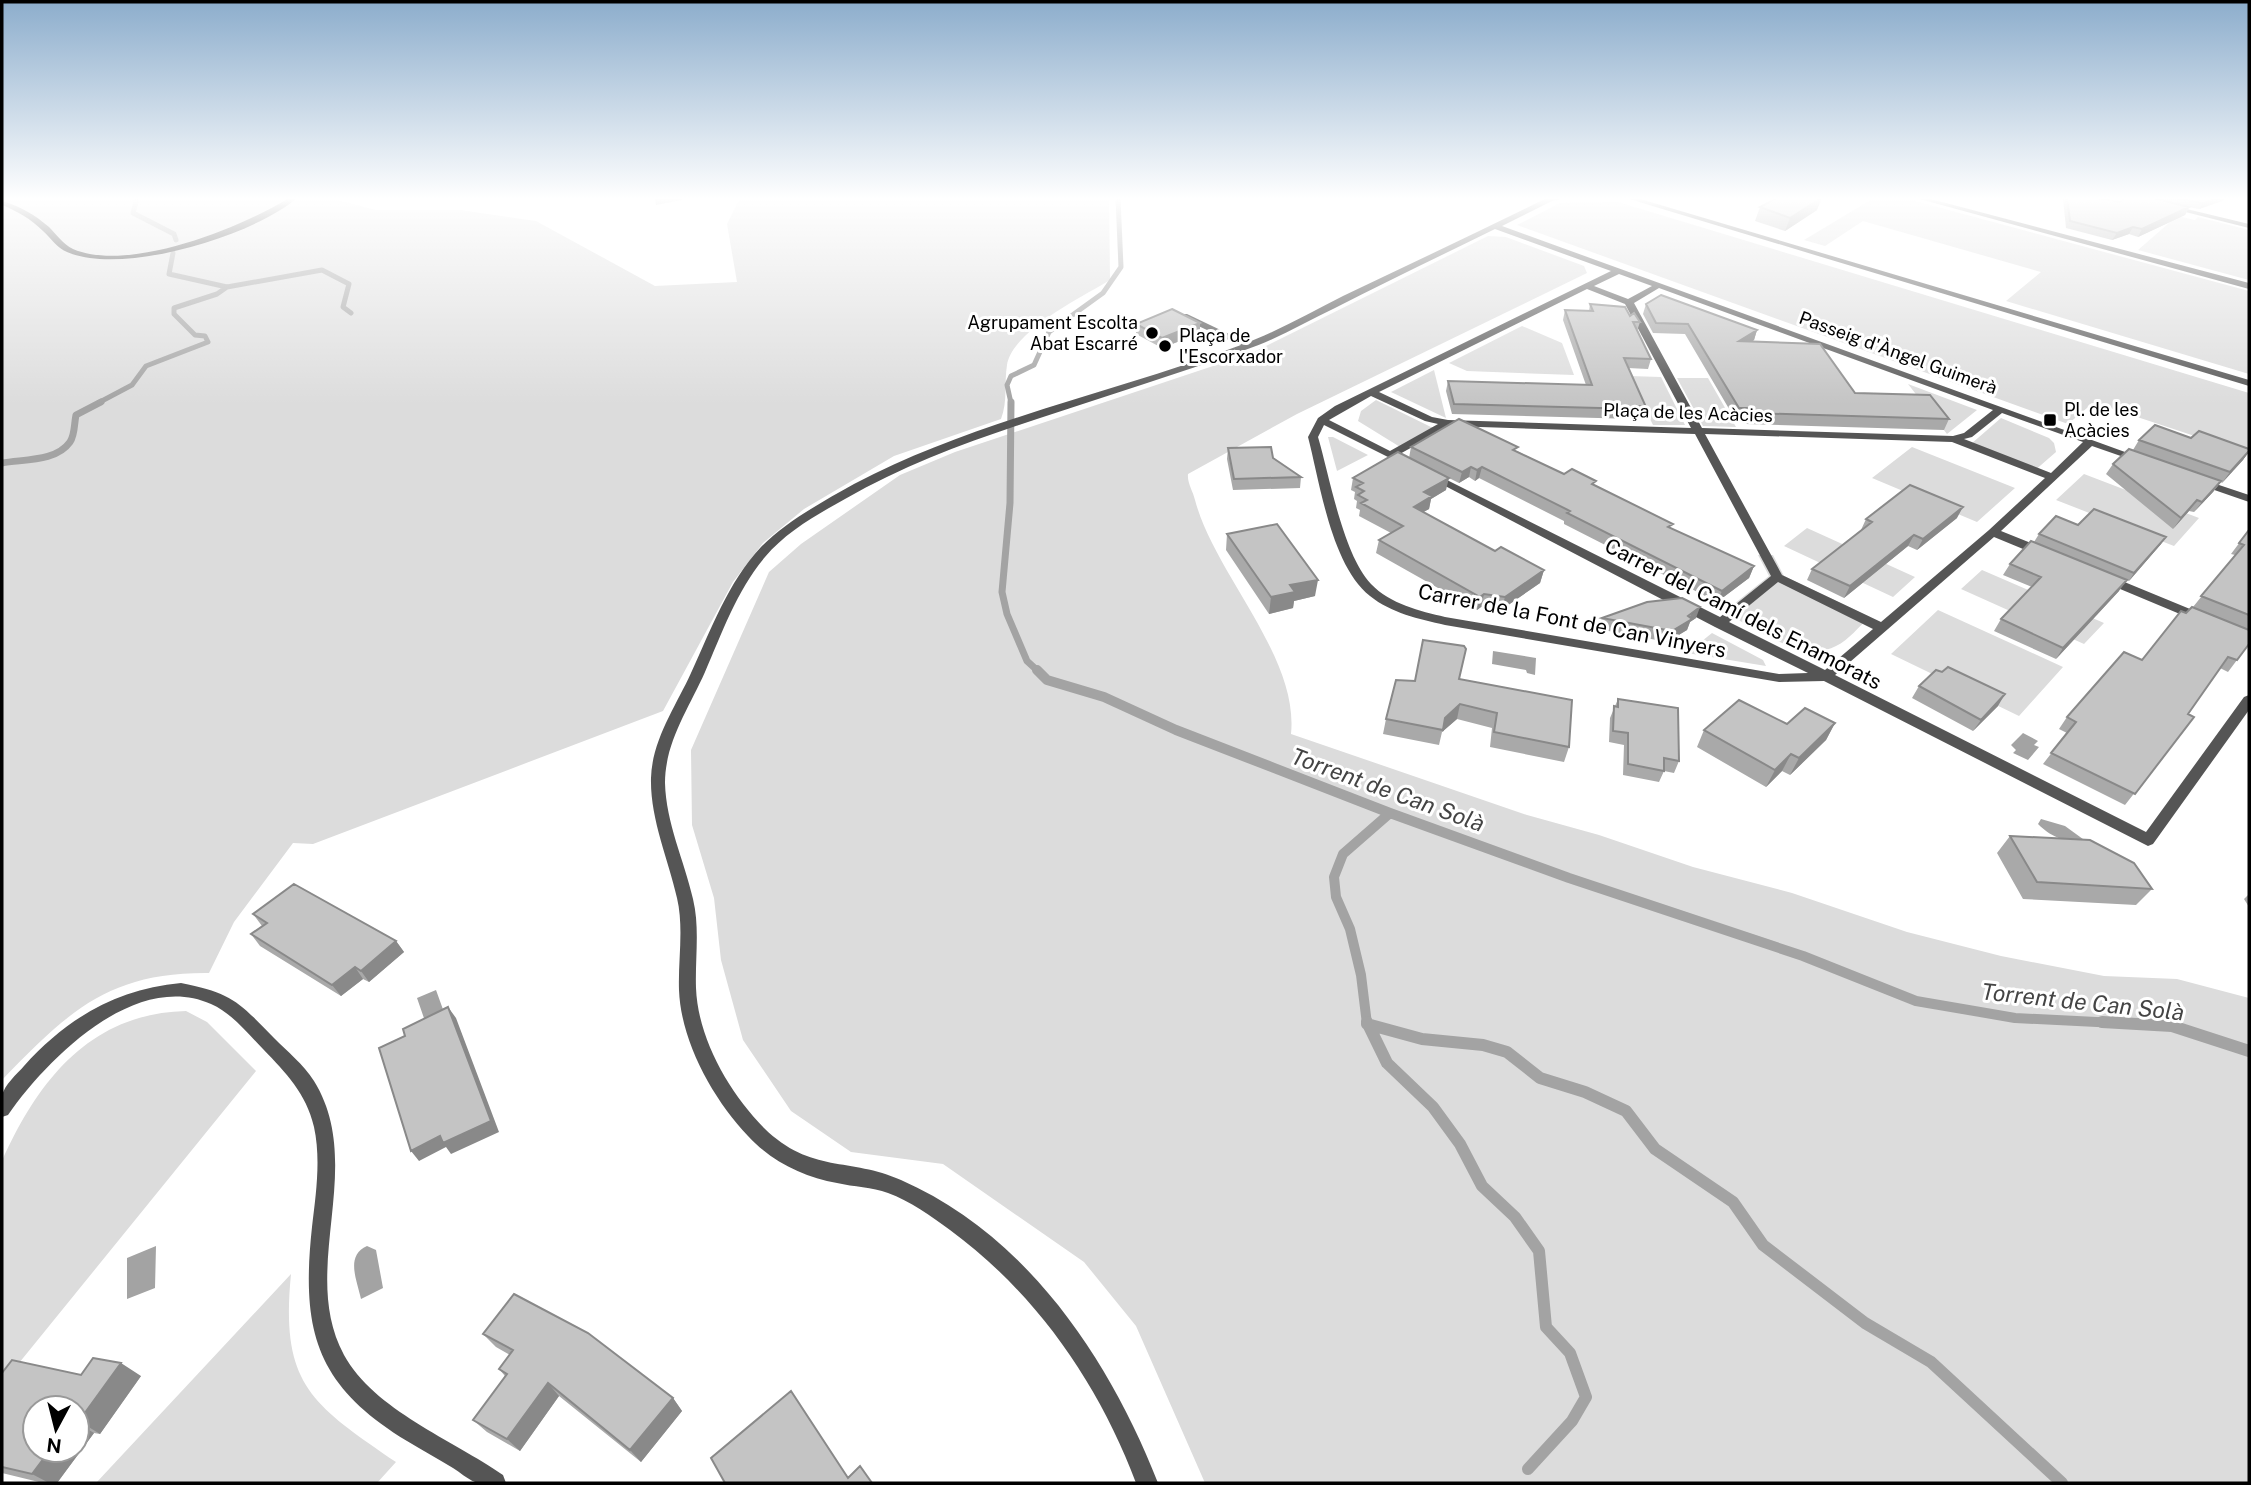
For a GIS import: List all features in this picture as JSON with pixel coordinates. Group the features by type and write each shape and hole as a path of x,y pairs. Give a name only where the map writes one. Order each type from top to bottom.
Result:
{"street":[{"path":"1147,1483 1120,1417 1095,1371 1015,1273 940,1209 917,1197 892,1185 830,1173 796,1162 774,1149 748,1124 726,1093 705,1056 689,1010 689,918 659,804 657,774 667,738 743,580 765,550 838,499 898,466 1003,426 1249,346 1410,267"},
{"name":"Passeig d'Àngel Guimerà","path":"1608,267 2151,464"},
{"path":"1868,267 2249,383"},
{"path":"2179,267 2249,286"},
{"path":"1322,420 1371,392 1618,271"},
{"path":"1629,302 1659,285"},
{"path":"1586,286 1629,302 1696,431 1777,577 1882,628"},
{"path":"1171,310 1249,346"},
{"name":"Plaça de les Acàcies","path":"1371,392 1429,419 1448,423 1953,439 1968,435 2000,410"},
{"name":"Carrer del Camí dels Enamorats","path":"1322,420 2148,840 2249,700"},
{"name":"Carrer de la Font de Can Vinyers","path":"1322,420 1313,437 1351,565 1368,588 1381,598 1416,614 1445,621 1779,678 1825,677"},
{"path":"1390,455 1448,423"},
{"path":"1953,439 2052,477"},
{"path":"1825,677 1993,532 2090,442"},
{"path":"2188,477 2249,499"},
{"path":"1993,532 2057,558"},
{"path":"2095,575 2211,622"},
{"path":"1719,624 1777,577"},
{"path":"2,1109 15,1087 62,1040 108,1009 159,993 185,991 211,996 234,1010 289,1065 312,1093 325,1128 330,1162 318,1266 317,1301 323,1335 337,1363 358,1392 495,1483"}],"shaded area":[{"path":"2,267 621,267 655,286 737,282 734,267 1110,267 1110,280 1050,316 1021,340 1012,352 1007,365 1001,419 894,456 804,509 763,543 733,582 663,711 313,844 293,843 234,922 209,973 143,980 117,988 70,1016 2,1080"},
{"path":"1425,267 1585,267 1587,273 1297,414 1188,474 1205,528 1254,616 1282,675 1290,705 1291,734 1527,815 1599,835 1693,867 1792,893 1907,932 2001,956 2104,976 2177,979 2249,998 2249,1483 1205,1483 1136,1326 1084,1262 943,1164 851,1152 791,1111 743,1040 721,960 714,898 692,825 691,750 769,572 801,544 900,475 955,452 1252,353"},
{"path":"1634,267 1834,267 2249,393 2249,454 2107,407 2087,408 2068,424"},
{"path":"2025,267 2161,267 2249,291 2249,374 2006,301 2041,272"},
{"path":"2202,267 2249,267 2249,280"},
{"path":"1522,326 1562,343 1574,375 1467,371 1449,363"},
{"path":"1434,370 1446,418 1391,392"},
{"path":"1629,376 1661,377 1685,425 1653,425"},
{"path":"1677,378 1708,378 1736,427 1703,426"},
{"path":"1908,384 1977,410 1947,434"},
{"path":"1376,400 1431,427 1444,427 1405,450 1358,421 1361,411"},
{"path":"2001,418 2049,438 2054,443 2056,452 2033,472 1971,444"},
{"path":"1328,437 1333,437 1368,455 1337,471"},
{"path":"1912,447 2015,488 1977,522 1872,478"},
{"path":"2084,474 2199,518 2174,546 2056,500"},
{"path":"1807,528 1915,577 1893,597 1784,546"},
{"path":"1758,555 1773,555 1784,576 1870,617 1850,637 1823,650 1793,647 1763,634 1724,612 1769,576"},
{"path":"1982,570 2104,623 2084,644 1961,589"},
{"path":"1938,610 2063,667 2019,716 1891,654"},
{"path":"1712,633 1763,660 1766,666 1687,653"},
{"path":"1493,651 1536,658 1535,675 1527,673 1526,670 1492,664"},
{"path":"2023,733 2038,741 2034,745 2039,747 2028,760 2013,753 2016,750 2011,745"},
{"path":"2041,819 2065,826 2087,842 2055,836 2038,824"},
{"path":"436,990 445,1015 426,1024 417,998"},
{"path":"186,1011 207,1022 256,1071 2,1384 2,1161 16,1131 51,1078 72,1056 96,1038 122,1024 152,1015"},
{"path":"156,1246 155,1288 127,1299 127,1258"},
{"path":"367,1246 376,1250 383,1288 361,1299 354,1262 360,1250"},
{"path":"291,1274 289,1312 291,1342 297,1367 308,1388 323,1406 343,1424 396,1462 377,1483 96,1483"}],"building":[{"path":"1661,295 1757,330 1739,341 1820,344 1855,393 1930,395 1949,419 1750,413 1747,408 1739,408 1688,324 1656,323 1646,304"},
{"path":"1590,304 1625,307 1630,316 1634,313 1640,322 1633,322 1651,359 1624,358 1646,407 1637,406 1638,409 1454,404 1448,381 1592,385 1565,310 1593,311"},
{"path":"1172,309 1200,323 1162,338 1136,324"},
{"path":"1459,419 1518,447 1513,450 1564,474 1572,469 1596,481 1592,484 1673,524 1668,527 1754,566 1722,591 1482,467 1477,470 1471,467 1462,472 1411,447"},
{"path":"2155,425 2191,438 2199,431 2249,451 2230,472 2139,440"},
{"path":"1271,447 1273,458 1301,477 1234,479 1228,448"},
{"path":"2129,449 2221,481 2202,502 2197,500 2181,518 2113,464"},
{"path":"1398,452 1449,478 1424,492 1432,496 1414,507 1495,551 1501,547 1544,570 1505,597 1484,594 1480,597 1379,540 1403,526 1361,503 1367,500 1358,495 1364,491 1356,487 1363,483 1353,478"},
{"path":"1910,485 1963,507 1923,539 1914,535 1850,586 1812,569 1872,522 1866,519"},
{"path":"2094,509 2166,537 2134,573 2039,534 2056,516 2078,525"},
{"path":"1277,524 1318,580 1290,585 1295,592 1271,597 1227,534"},
{"path":"2249,530 2249,615 2201,596 2244,545 2239,543"},
{"path":"2031,541 2127,580 2063,648 2001,619 2041,577 2010,564"},
{"path":"1682,598 1700,607 1688,616 1692,619 1672,631 1602,618 1647,602"},
{"path":"2192,607 2249,630 2249,644 2237,660 2228,657 2188,714 2194,717 2135,794 2051,753 2076,722 2067,717 2124,652 2142,660 2181,611 2186,613"},
{"path":"1423,640 1464,646 1466,649 1459,679 1572,700 1569,747 1494,732 1497,713 1460,704 1445,718 1443,730 1386,719 1396,680 1415,681"},
{"path":"1948,667 2005,694 1981,720 1919,686 1936,670 1942,672"},
{"path":"1618,699 1678,708 1679,761 1664,758 1664,771 1628,764 1628,733 1613,731 1614,706 1618,707"},
{"path":"1739,700 1787,724 1805,708 1835,723 1799,758 1791,754 1775,770 1704,730"},
{"path":"2010,836 2090,840 2134,863 2152,889 2037,882"},
{"path":"294,884 396,941 361,971 355,967 332,985 251,934 267,923 253,914"},
{"path":"448,1007 491,1121 443,1143 440,1136 411,1151 379,1048 405,1036 403,1029"},
{"path":"514,1294 588,1333 673,1398 630,1450 548,1383 507,1439 473,1420 507,1374 499,1369 513,1350 483,1334"},
{"path":"93,1358 121,1363 91,1404 91,1394 21,1394 21,1464 40,1464 32,1474 2,1467 2,1373 12,1360 81,1375"},
{"path":"791,1391 848,1478 860,1466 872,1483 725,1483 711,1458"}],"waterway":[{"path":"170,267 169,274 227,287"},
{"name":"Torrent de Can Solà","path":"1011,403 1007,385 1011,376 1034,365 1049,332 1103,293 1121,267"},
{"path":"227,287 322,270 349,284 343,307 351,313"},
{"path":"98,403 132,385 146,366 208,342 205,336 195,335 174,314 174,308 217,294 227,287"},
{"path":"2,463 56,453 72,439 76,415 101,402"},
{"name":"Torrent de Can Solà","path":"1011,403 1010,503 1002,592 1007,614 1027,661 1039,672"},
{"name":"Torrent de Can Solà","path":"1039,672 1047,680 1104,697 1176,730 1390,813"},
{"path":"1368,1024 1361,975 1350,929 1336,897 1334,877 1343,854 1390,813"},
{"name":"Torrent de Can Solà","path":"1390,813 1569,878 1803,956 1916,1001 2015,1018 2137,1024"},
{"name":"Torrent de Can Solà","path":"2102,1022 2137,1024"},
{"path":"1368,1024 1422,1039 1483,1045 1507,1052 1540,1078 1585,1092 1626,1111 1655,1149 1733,1202 1763,1245 1865,1323 1931,1362 2062,1483"},
{"path":"1368,1024 1387,1063 1433,1107 1460,1144 1482,1186 1515,1217 1539,1251 1546,1327 1570,1353 1586,1397 1572,1421 1528,1469"},
{"name":"Torrent de Can Solà","path":"2137,1024 2172,1026 2249,1051"}],"place":[{"name":"Agrupament Escolta Abat Escarré","path":"1152,333"},
{"name":"Plaça de l'Escorxador","path":"1165,346"},
{"name":"Pl. de les Acàcies","path":"2050,420"}]}
